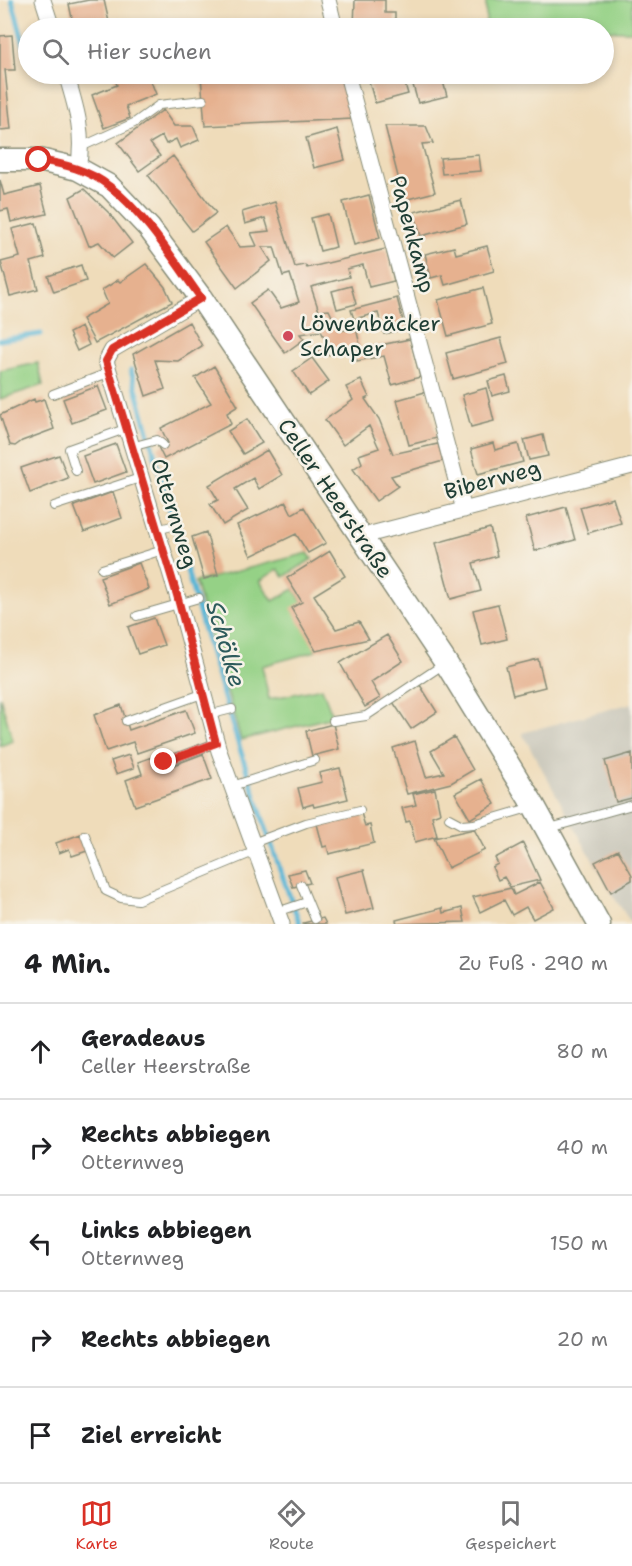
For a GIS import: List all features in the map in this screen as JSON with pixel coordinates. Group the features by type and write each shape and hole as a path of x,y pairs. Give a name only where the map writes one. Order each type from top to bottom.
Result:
{"main road":[{"name":"Celler Heerstraße","path":"0,160 39,160 78,169 109,186 141,219 201,298 363,536 446,663 534,806 599,924"}],"street":[{"path":"43,0 49,18"},
{"path":"328,0 332,18"},
{"path":"69,84 80,121 82,146 78,169"},
{"name":"Papenkamp","path":"350,84 464,510"},
{"path":"108,373 106,361 112,350 201,298"},
{"name":"Otternweg","path":"108,373 125,429 136,446 140,478 161,529 163,550 183,602 202,694 213,714 216,743 235,785 282,915"},
{"name":"Biberweg","path":"363,536 632,466"}],"lane":[{"path":"82,146 134,123 159,105 203,100"},
{"path":"52,394 108,373"},
{"path":"76,471 69,449 125,429"},
{"path":"136,446 160,442"},
{"path":"54,506 140,478"},
{"path":"161,529 176,525"},
{"path":"102,569 163,550"},
{"path":"137,616 200,598"},
{"path":"333,721 366,716 446,663"},
{"path":"126,721 202,694"},
{"path":"213,714 232,709"},
{"path":"164,762 216,743"},
{"path":"235,785 252,777 315,760"},
{"path":"546,829 632,805"},
{"path":"449,818 462,825 474,824 534,806"},
{"path":"85,835 106,891 121,898 138,900 306,823 360,810"},
{"path":"301,885 304,904 315,919"},
{"path":"282,915 304,904"}],"shaded area":[{"path":"632,703 632,924 611,893 522,733"}],"green space":[{"path":"486,0 632,0 632,31 614,31 614,18 486,18"},
{"path":"38,363 43,385 0,399 0,371"},
{"path":"308,553 312,559 284,577 278,569 260,581 273,601 294,589 302,602 316,651 262,666 269,699 322,688 333,717 241,740 195,582"},
{"path":"0,697 13,741 0,746"}],"building":[{"path":"104,0 108,18 72,18 69,4"},
{"path":"355,0 385,0 385,13 395,13 395,18 354,18"},
{"path":"12,35 15,70 5,70 11,129 0,130 0,36"},
{"path":"152,84 156,94 126,106 130,118 104,128 92,95 117,85"},
{"path":"202,84 343,84 353,119 205,126"},
{"path":"370,84 405,84 408,94 375,103"},
{"path":"413,84 444,84 447,96 418,103"},
{"path":"163,110 174,126 193,126 199,140 180,148 176,139 166,144 162,136 150,143 160,156 139,171 118,143"},
{"path":"385,126 426,126 433,143 422,144 435,192 404,200"},
{"path":"337,129 345,160 314,168 306,138"},
{"path":"479,155 481,171 442,174 440,158"},
{"path":"173,156 216,213 192,231 148,175"},
{"path":"0,180 4,195 40,186 47,214 11,222 8,209 0,211"},
{"path":"84,189 109,213 132,243 113,258 99,242 89,246 70,197"},
{"path":"369,195 380,238 354,245 343,202"},
{"path":"461,200 467,224 421,236 414,212"},
{"path":"275,202 295,267 305,265 307,268 386,249 394,281 369,287 363,265 347,269 349,277 311,287 319,311 329,310 339,331 356,328 361,349 410,339 420,377 392,385 384,356 357,361 353,351 320,356 317,348 328,345 321,331 300,334 304,339 285,353 250,303 268,290 281,308 299,302 290,274 283,276 274,247 262,247 271,261 237,288 204,242 226,227 240,247 257,246 251,233 269,231 265,218 245,224 242,212"},
{"path":"328,214 336,247 320,251 311,218"},
{"path":"36,223 45,258 31,262 38,289 10,296 1,262 20,257 12,229"},
{"path":"487,246 494,271 445,285 442,275 431,278 425,254 454,247 456,254"},
{"path":"146,264 165,287 172,302 95,343 82,319 108,304 102,290 118,280 120,282"},
{"path":"81,265 86,281 54,292 48,276"},
{"path":"351,286 356,304 337,309 332,291"},
{"path":"483,288 492,324 448,336 438,300"},
{"path":"397,298 405,329 384,334 378,313 354,319 351,310"},
{"path":"189,322 202,346 178,361 155,360 165,389 146,396 133,354"},
{"path":"81,327 89,345 77,351 69,333"},
{"path":"501,338 508,364 453,379 446,353"},
{"path":"312,358 329,381 309,395 293,371"},
{"path":"214,366 238,406 227,413 231,424 164,459 158,447 168,443 161,428 211,403 195,378"},
{"path":"506,376 510,391 492,396 488,381"},
{"path":"361,380 369,397 365,399 379,419 393,454 438,444 443,461 391,476 398,486 376,501 353,469 362,463 359,455 379,448 369,426 343,445 325,420 353,400 346,387"},
{"path":"98,386 107,410 72,423 63,399"},
{"path":"486,388 494,421 471,427 462,395"},
{"path":"425,392 437,438 409,445 397,400"},
{"path":"34,399 35,402 44,399 54,429 15,446 10,445 0,415"},
{"path":"247,419 262,443 243,454 228,431"},
{"path":"543,435 548,456 529,460 524,440"},
{"path":"493,443 495,450 518,444 523,462 478,474 471,449"},
{"path":"116,444 126,472 93,484 83,456"},
{"path":"267,450 282,475 259,489 253,478 235,489 248,510 223,525 210,504 218,500 209,485"},
{"path":"59,455 68,478 30,493 21,468"},
{"path":"113,492 122,518 84,532 74,506"},
{"path":"613,498 621,523 588,533 580,507"},
{"path":"286,502 292,514 304,507 326,543 308,553 296,534 251,556 237,525"},
{"path":"566,507 575,540 535,551 526,518"},
{"path":"490,528 497,556 473,563 481,591 451,599 436,543"},
{"path":"206,532 218,575 204,579 192,537"},
{"path":"330,551 345,576 314,595 336,629 359,622 369,639 316,651 291,608 302,602 287,578"},
{"path":"139,563 149,589 110,604 100,577"},
{"path":"498,604 507,639 482,645 473,610"},
{"path":"154,618 164,645 138,654 128,627"},
{"path":"387,635 403,661 371,682 380,698 365,707 340,663"},
{"path":"538,659 545,687 513,695 506,667"},
{"path":"420,685 437,712 411,729 393,702"},
{"path":"121,705 129,730 186,710 195,733 137,753 133,742 106,751 94,715"},
{"path":"333,724 339,749 312,756 306,731"},
{"path":"454,737 473,770 451,783 407,794 393,748 415,741 426,777 444,773 431,751"},
{"path":"632,753 632,798 616,802 605,761"},
{"path":"161,754 166,768 203,754 212,779 135,806 126,780 142,774 138,762"},
{"path":"129,755 134,768 116,774 111,761"},
{"path":"340,768 348,799 314,807 313,804 303,807 298,788 322,782 319,773"},
{"path":"481,779 495,804 470,819 455,793"},
{"path":"435,789 440,813 432,816 437,836 415,842 410,821 406,822 402,808 416,805 413,794"},
{"path":"361,813 365,826 370,825 374,843 329,854 327,846 323,847 317,824"},
{"path":"474,829 485,850 448,868 434,838"},
{"path":"81,834 87,851 72,856 69,849 59,853 56,843"},
{"path":"523,843 540,880 510,887 504,877 498,880 492,867 498,864 495,858"},
{"path":"618,850 632,875 632,880 611,892 595,862"},
{"path":"305,870 310,883 293,887 288,874"},
{"path":"364,870 374,908 345,915 335,877"},
{"path":"540,882 554,908 533,919 526,907 512,915 504,900 480,912 473,897 511,888 514,895"},
{"path":"442,908 443,913 462,908 465,922 397,924 396,920"},
{"path":"323,918 326,924 303,924 303,923"}],"waterway":[{"name":"Schölke","path":"12,0 18,22"},
{"path":"0,340 41,334"},
{"name":"Schölke","path":"131,370 230,718 300,924"}],"place":[{"name":"Löwenbäcker Schaper","path":"288,336"}],"route":[{"path":"39,160 78,169 109,186 149,228 201,298 112,350 106,361 177,595 216,743 164,762"}]}
